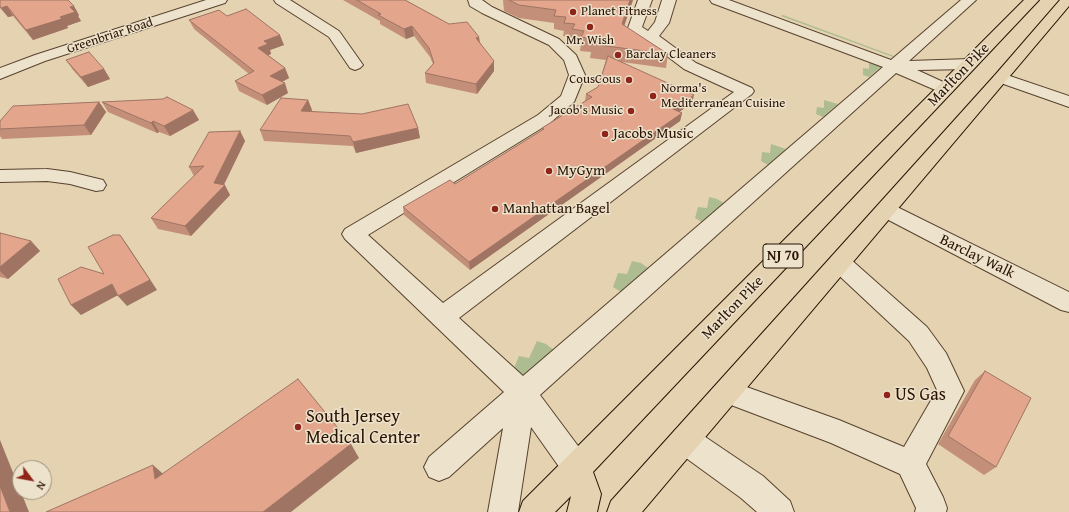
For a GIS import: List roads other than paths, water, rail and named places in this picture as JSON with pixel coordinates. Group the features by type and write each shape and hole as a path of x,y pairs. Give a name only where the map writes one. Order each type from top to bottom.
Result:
{"highway":[{"name":"Marlton Pike","path":"534,512 1032,0"},
{"name":"Marlton Pike","path":"622,512 1066,3"},
{"path":"577,468 586,494 582,512"}],"street":[{"name":"Greenbriar Road","path":"0,74 40,58 220,0"},
{"path":"282,0 334,34 355,65"},
{"path":"476,0 475,3 487,10 554,42 571,58 577,75 568,98 544,119 353,234 523,393 577,468"},
{"path":"442,317 746,91 690,66 651,37 641,33 635,28 645,0"},
{"path":"651,37 662,23 669,0"},
{"path":"717,0 894,66 946,89"},
{"path":"439,467 969,0"},
{"path":"894,66 970,64"},
{"path":"1001,78 1069,102"},
{"path":"0,176 47,175 70,178 96,185"},
{"name":"Barclay Walk","path":"886,210 1069,303"},
{"path":"840,262 918,334 937,361 951,391 910,464"},
{"path":"727,392 839,433 910,464 932,508 930,512"},
{"path":"503,512 523,393"},
{"path":"685,440 752,487 779,512"}],"place":[{"name":"Planet Fitness","path":"573,12"},
{"name":"Mr. Wish","path":"590,27"},
{"name":"Barclay Cleaners","path":"618,55"},
{"name":"CousCous","path":"629,80"},
{"name":"Norma's Mediterranean Cuisine","path":"653,96"},
{"name":"Jacob's Music","path":"631,111"},
{"name":"Jacobs Music","path":"605,134"},
{"name":"MyGym","path":"549,171"},
{"name":"Manhattan Bagel","path":"495,209"},
{"name":"US Gas","path":"887,395"},
{"name":"South Jersey Medical Center","path":"298,427"}]}
